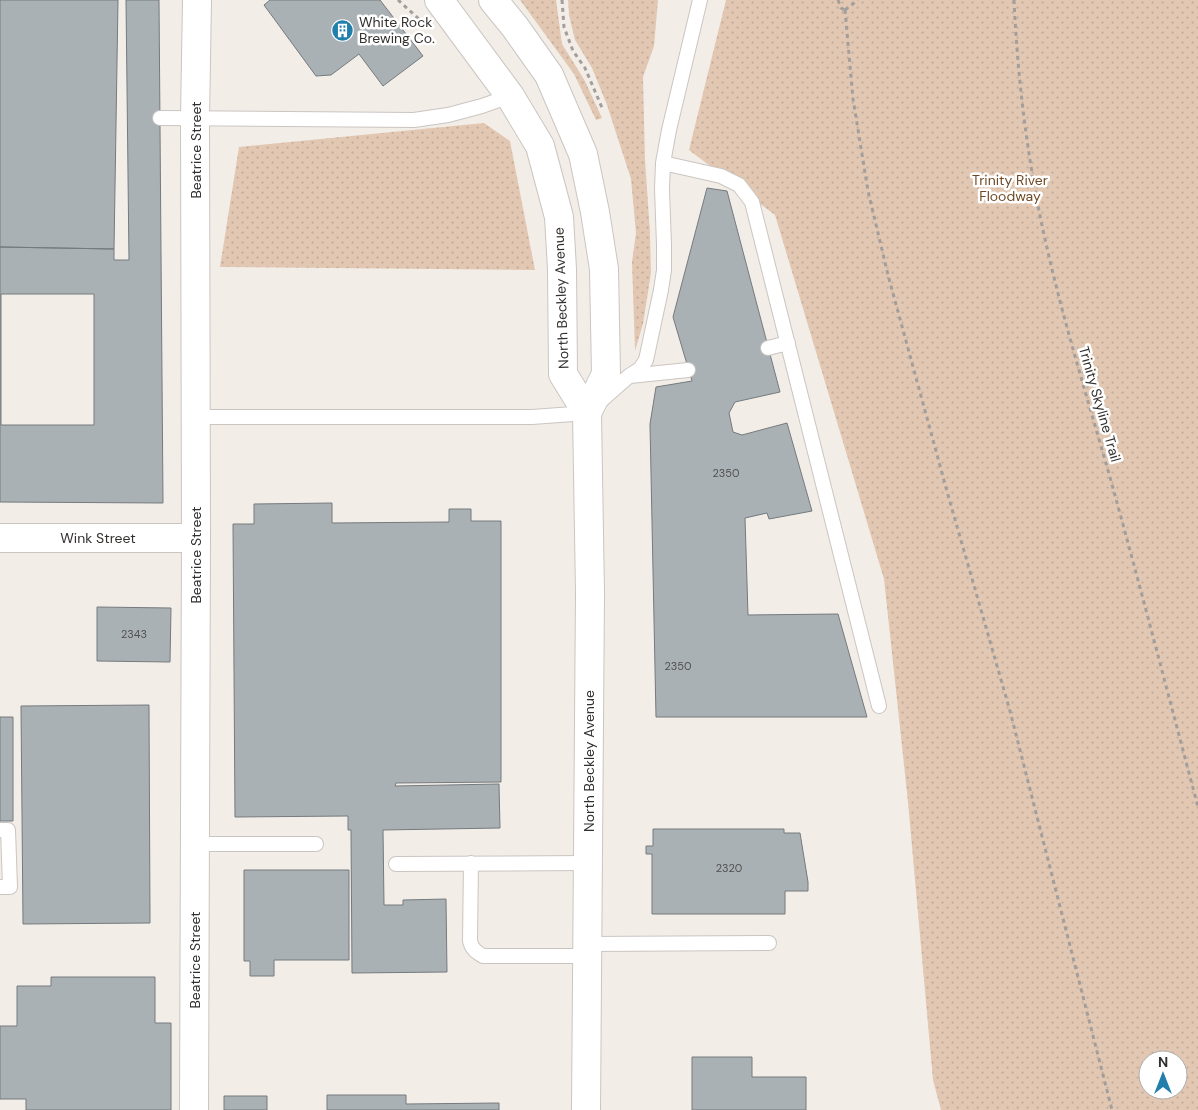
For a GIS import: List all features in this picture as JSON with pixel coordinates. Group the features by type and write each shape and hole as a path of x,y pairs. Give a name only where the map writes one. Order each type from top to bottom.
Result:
{"main road":[{"name":"Beatrice Street","path":"194,1110 197,0"},
{"name":"North Beckley Avenue","path":"439,0 510,96 540,146 558,217 562,269 563,374 587,413"},
{"name":"North Beckley Avenue","path":"493,0 549,75 583,154 604,269 606,374 587,413 590,593 586,1110"},
{"path":"510,96 549,75"},
{"name":"Wink Street","path":"0,538 196,538"}],"lane":[{"path":"196,417 532,418 587,413 629,376 640,369 646,360 664,270 663,162 700,0"},
{"path":"160,118 414,120 448,116 510,96"},
{"path":"663,162 721,176 739,184 752,202 879,706"},
{"path":"768,348 788,343"},
{"path":"629,376 688,370"},
{"path":"0,830 8,830 10,887 0,887"},
{"path":"195,844 316,844"},
{"path":"471,863 470,941 472,947 483,956 769,943"},
{"path":"396,864 588,863"}],"path":[{"path":"562,0 564,27 573,51 585,68 603,110"},
{"path":"838,0 840,8 845,10"},
{"path":"845,10 858,0"},
{"name":"Trinity Skyline Trail","path":"1014,0 1021,96 1036,194 1048,253 1198,807"},
{"path":"845,10 853,99 868,191 888,275 950,505 1010,711 1112,1110"}],"green space":[{"path":"520,0 556,0 562,44 585,81 602,118 596,120 574,74"},
{"path":"568,0 658,0 654,46 643,77 651,273 643,324 635,351 632,262 636,233 631,179 607,105 592,68 575,40 569,15"},
{"name":"Trinity River Floodway","path":"726,0 1198,0 1198,1110 941,1110 933,1080 908,802 884,579 775,215 689,150"},
{"path":"484,123 510,141 535,270 220,267 239,147"}],"building":[{"path":"0,0 118,0 114,249 0,247"},
{"path":"126,0 159,0 163,503 0,502 0,247 114,249 114,260 129,260","holes":["1,294 94,294 94,425 1,425"]},
{"name":"White Rock Brewing Co.","path":"270,0 380,0 423,56 383,86 359,54 331,75 316,76 264,5"},
{"path":"707,188 727,191 780,392 735,402 729,413 733,432 742,435 787,423 812,511 769,519 767,513 745,518 748,615 838,614 867,717 656,717 650,424 656,387 692,381 673,317"},
{"path":"332,503 332,523 449,522 449,509 471,509 471,521 501,521 501,782 396,783 395,786 499,784 500,828 383,830 384,905 403,905 403,900 446,899 447,972 352,973 351,830 348,830 348,816 235,817 233,524 254,524 254,504"},
{"path":"97,607 171,608 170,662 97,661"},
{"path":"149,705 150,923 23,924 21,706"},
{"path":"0,717 13,717 13,821 0,821"},
{"path":"653,829 784,829 784,833 800,833 808,891 785,891 785,914 652,914 652,854 646,854 646,846 653,846"},
{"path":"244,870 349,870 349,960 274,960 274,976 250,976 250,961 244,961"},
{"path":"51,977 155,977 155,1023 171,1023 171,1110 26,1110 26,1099 0,1099 0,1026 17,1026 17,986 51,986"},
{"path":"692,1057 752,1057 752,1077 806,1077 806,1110 692,1110"},
{"path":"327,1095 406,1095 406,1104 499,1103 499,1110 327,1110"},
{"path":"224,1096 267,1096 267,1110 224,1110"}],"place":[{"name":"White Rock Brewing Co.","path":"343,30"}]}
